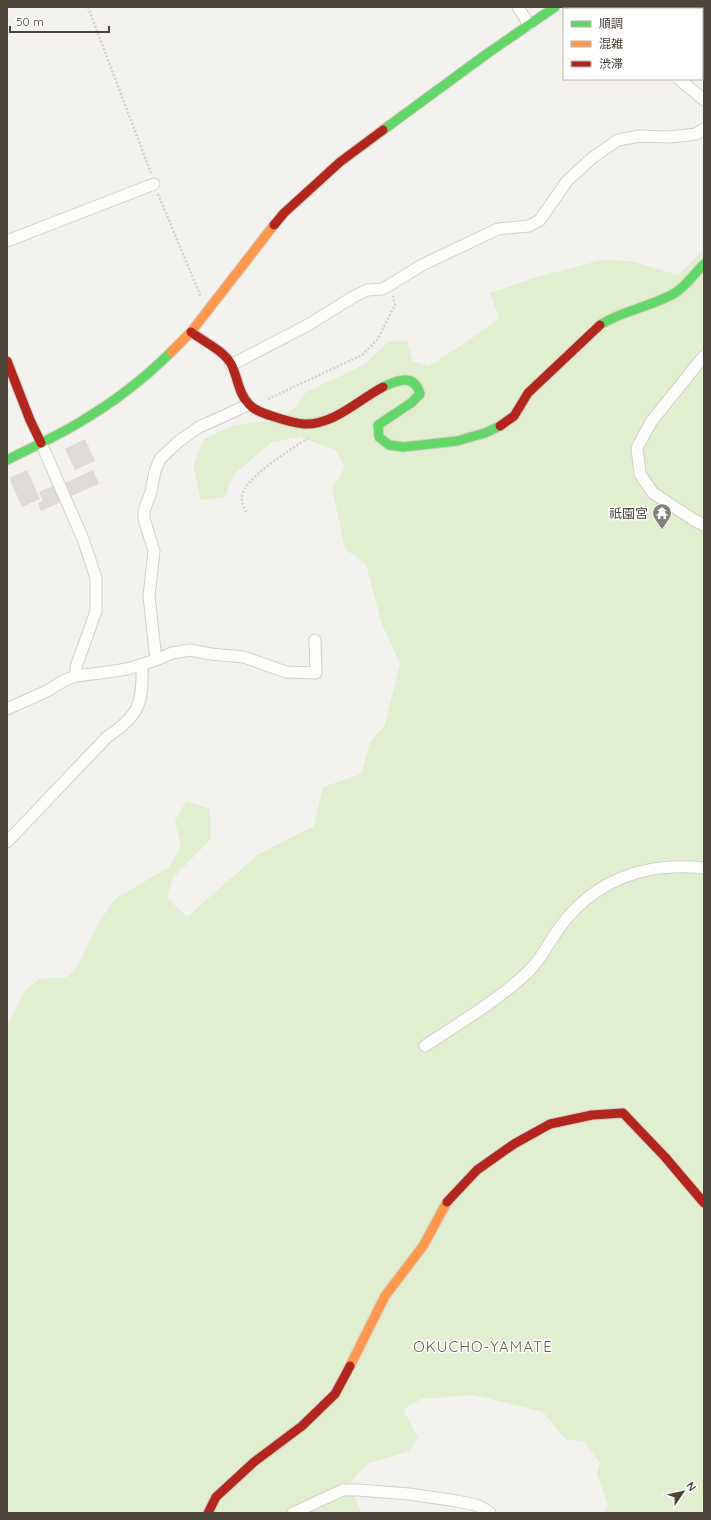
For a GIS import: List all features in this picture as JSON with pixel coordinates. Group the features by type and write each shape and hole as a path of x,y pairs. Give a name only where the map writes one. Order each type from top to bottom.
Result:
{"street":[{"path":"518,7 529,25"},
{"path":"7,460 79,423 115,400 151,372 191,332 208,312 284,213 340,162 488,53 555,7"},
{"path":"680,80 704,100"},
{"path":"231,366 308,325 367,290 383,289 390,286 422,265 498,229 529,226 540,220 550,208 567,181 592,158 618,140 640,136 670,137 696,134 704,129"},
{"path":"7,241 154,184"},
{"path":"156,660 150,596 154,551 144,520 144,511 151,492 155,471 160,459 188,434 208,422 250,407 267,414 304,424 321,423 388,384 405,380 412,381 418,386 420,394 416,401 386,418 378,426 379,437 389,445 403,447 457,441 485,433 500,426 514,416 528,393 595,328 610,318 657,301 676,292 704,264"},
{"path":"191,332 227,359 250,407"},
{"path":"704,356 651,422 637,448 640,474 653,493 704,525"},
{"path":"7,361 30,420 83,540 96,578 96,611 76,667 76,676"},
{"path":"7,709 76,676 108,672 142,665 172,653 190,650 244,657 286,672 316,673 315,640"},
{"path":"7,842 107,737 124,726 135,713 140,703 143,686 142,665"},
{"path":"425,1046 518,981 543,956 559,928 574,910 600,888 623,877 655,869 683,866 704,868"},
{"path":"208,1513 216,1497 254,1462 302,1426 335,1394 358,1352 385,1296 423,1246 448,1200 477,1170 514,1144 550,1124 592,1115 623,1113 656,1146 704,1203"},
{"path":"293,1513 343,1490 358,1490 409,1494 457,1501 476,1505 490,1513"}],"path":[{"path":"88,7 154,184 208,312"},
{"path":"250,407 362,355 377,340 395,305 390,286"},
{"path":"246,512 242,498 245,487 261,471 311,436"}],"green space":[{"path":"704,249 704,1513 603,1513 608,1506 597,1474 600,1463 583,1441 566,1440 543,1412 474,1395 421,1399 403,1410 418,1437 410,1451 367,1464 350,1483 361,1513 7,1513 7,1026 24,992 39,979 67,977 76,969 99,922 115,899 169,867 181,846 175,821 186,801 210,809 211,839 172,879 167,898 187,917 257,855 314,826 323,787 361,774 370,742 385,725 400,664 381,622 366,564 345,549 332,488 345,467 336,450 300,437 272,442 234,474 224,497 201,500 193,465 204,439 234,425 271,421 295,408 306,392 364,365 388,342 407,341 412,361 429,366 468,341 499,318 490,293 537,277 602,260 631,261 678,275"}],"building":[{"path":"85,439 95,461 75,470 65,449"},
{"path":"27,470 40,499 22,507 9,478"},
{"path":"93,470 99,484 71,496 65,483"},
{"path":"55,485 62,502 41,511 38,503 43,501 39,492"}],"traffic: fast":[{"path":"383,130 488,53 555,7"},
{"path":"600,325 618,316 666,298 675,293 704,264"},
{"path":"7,460 62,432 105,406 128,390 171,352"},
{"path":"383,387 394,382 405,380 414,383 420,394 411,403 378,425 379,437 389,445 403,447 457,441 485,433 500,426"}],"traffic: slow":[{"path":"171,352 191,332 274,225"},
{"path":"350,1366 385,1296 423,1246 447,1202"}],"traffic: jam":[{"path":"274,225 284,213 340,162 383,130"},
{"path":"500,426 514,416 528,393 600,325"},
{"path":"191,332 218,350 228,359 242,395 253,408 260,412 285,420 304,424 325,420 345,411 383,387"},
{"path":"7,361 30,420 41,443"},
{"path":"447,1202 477,1170 514,1144 550,1124 592,1115 623,1113 665,1157 704,1203"},
{"path":"208,1513 216,1497 254,1462 302,1426 335,1394 350,1366"}],"place":[{"name":"祇園宮","path":"662,530"}],"district":[{"name":"OKUCHO-YAMATE","path":"483,1346"}]}
